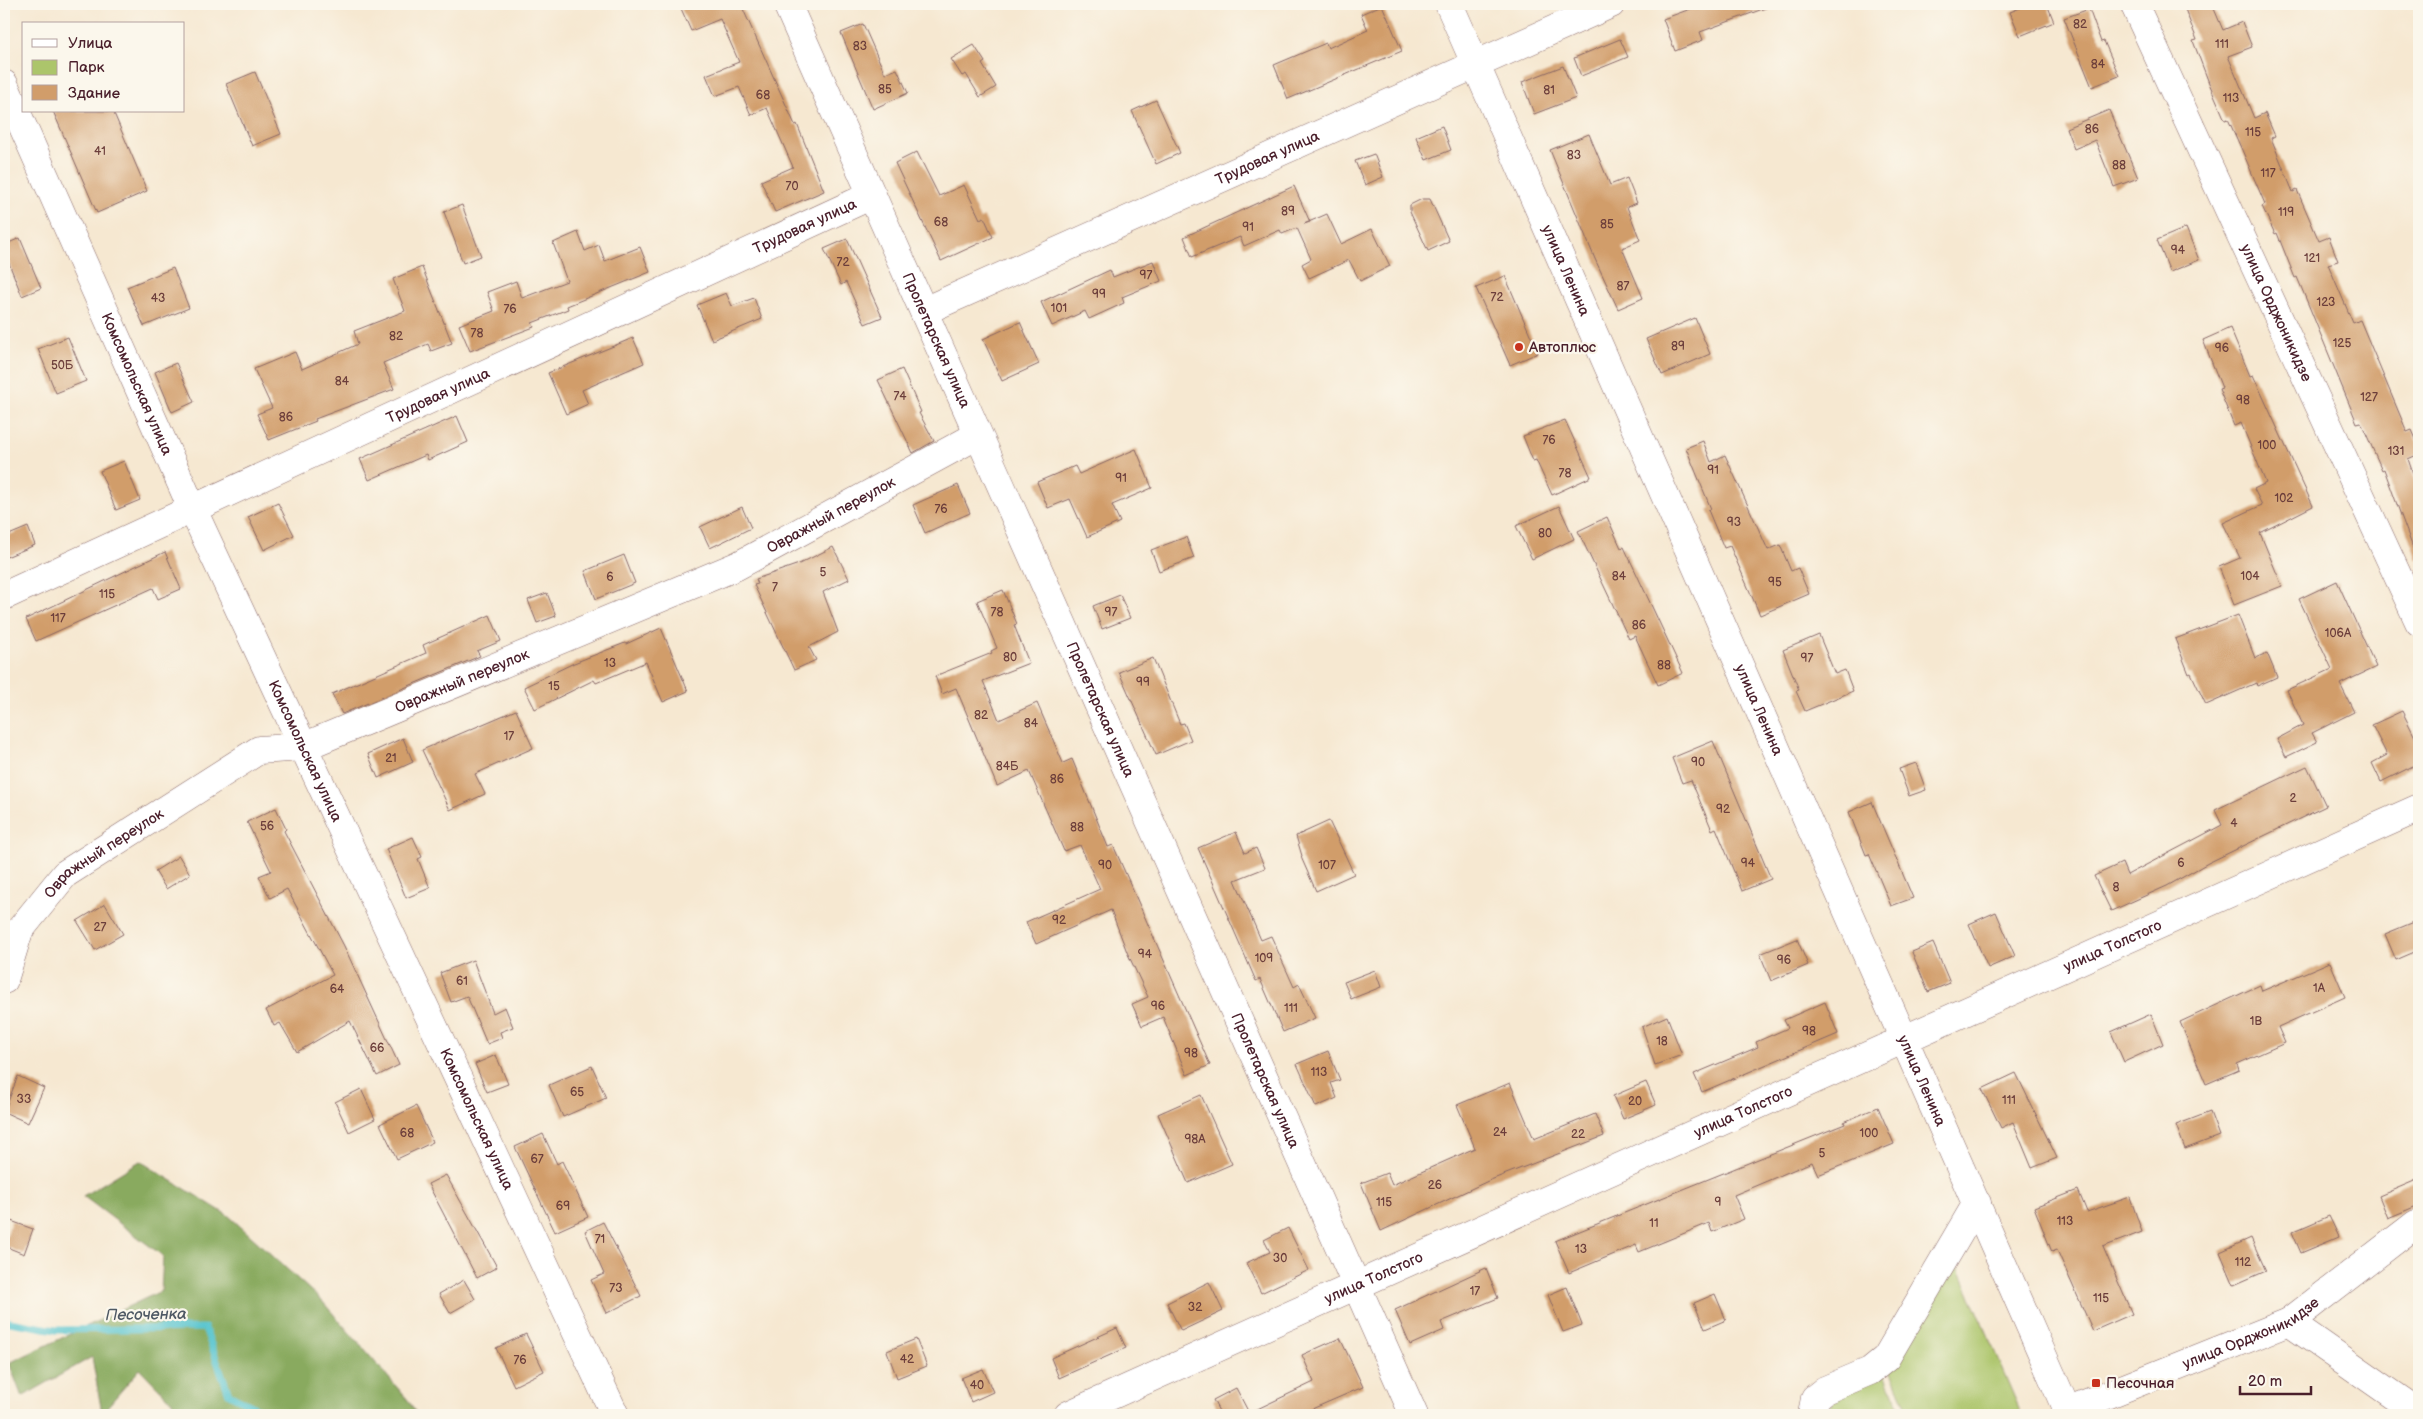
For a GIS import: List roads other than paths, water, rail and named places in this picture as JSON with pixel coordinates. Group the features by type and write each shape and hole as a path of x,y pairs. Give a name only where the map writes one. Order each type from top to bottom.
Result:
{"street":[{"name":"Пролетарская улица","path":"787,4 1414,1415"},
{"name":"улица Ленина","path":"1450,4 2068,1413"},
{"name":"Трудовая улица","path":"924,311 1610,4"},
{"name":"улица Орджоникидзе","path":"2134,4 2419,622"},
{"name":"Комсомольская улица","path":"4,84 192,508 615,1415"},
{"name":"Трудовая улица","path":"4,596 872,195"},
{"name":"Овражный переулок","path":"4,980 19,932 65,874 259,750 303,747 737,566 978,435"},
{"name":"улица Толстого","path":"1068,1415 2419,808"},
{"path":"1812,1415 1815,1398 1825,1390 1870,1371 1886,1358 1977,1204"},
{"name":"улица Орджоникидзе","path":"2068,1413 2289,1322 2416,1224"},
{"path":"2289,1322 2419,1412"}],"waterway":[{"name":"Песоченка","path":"4,1321 56,1330 205,1328 229,1394 269,1415"}],"place":[{"name":"Автоплюс","path":"1519,347"},
{"name":"Песочная","path":"2096,1383"}]}
